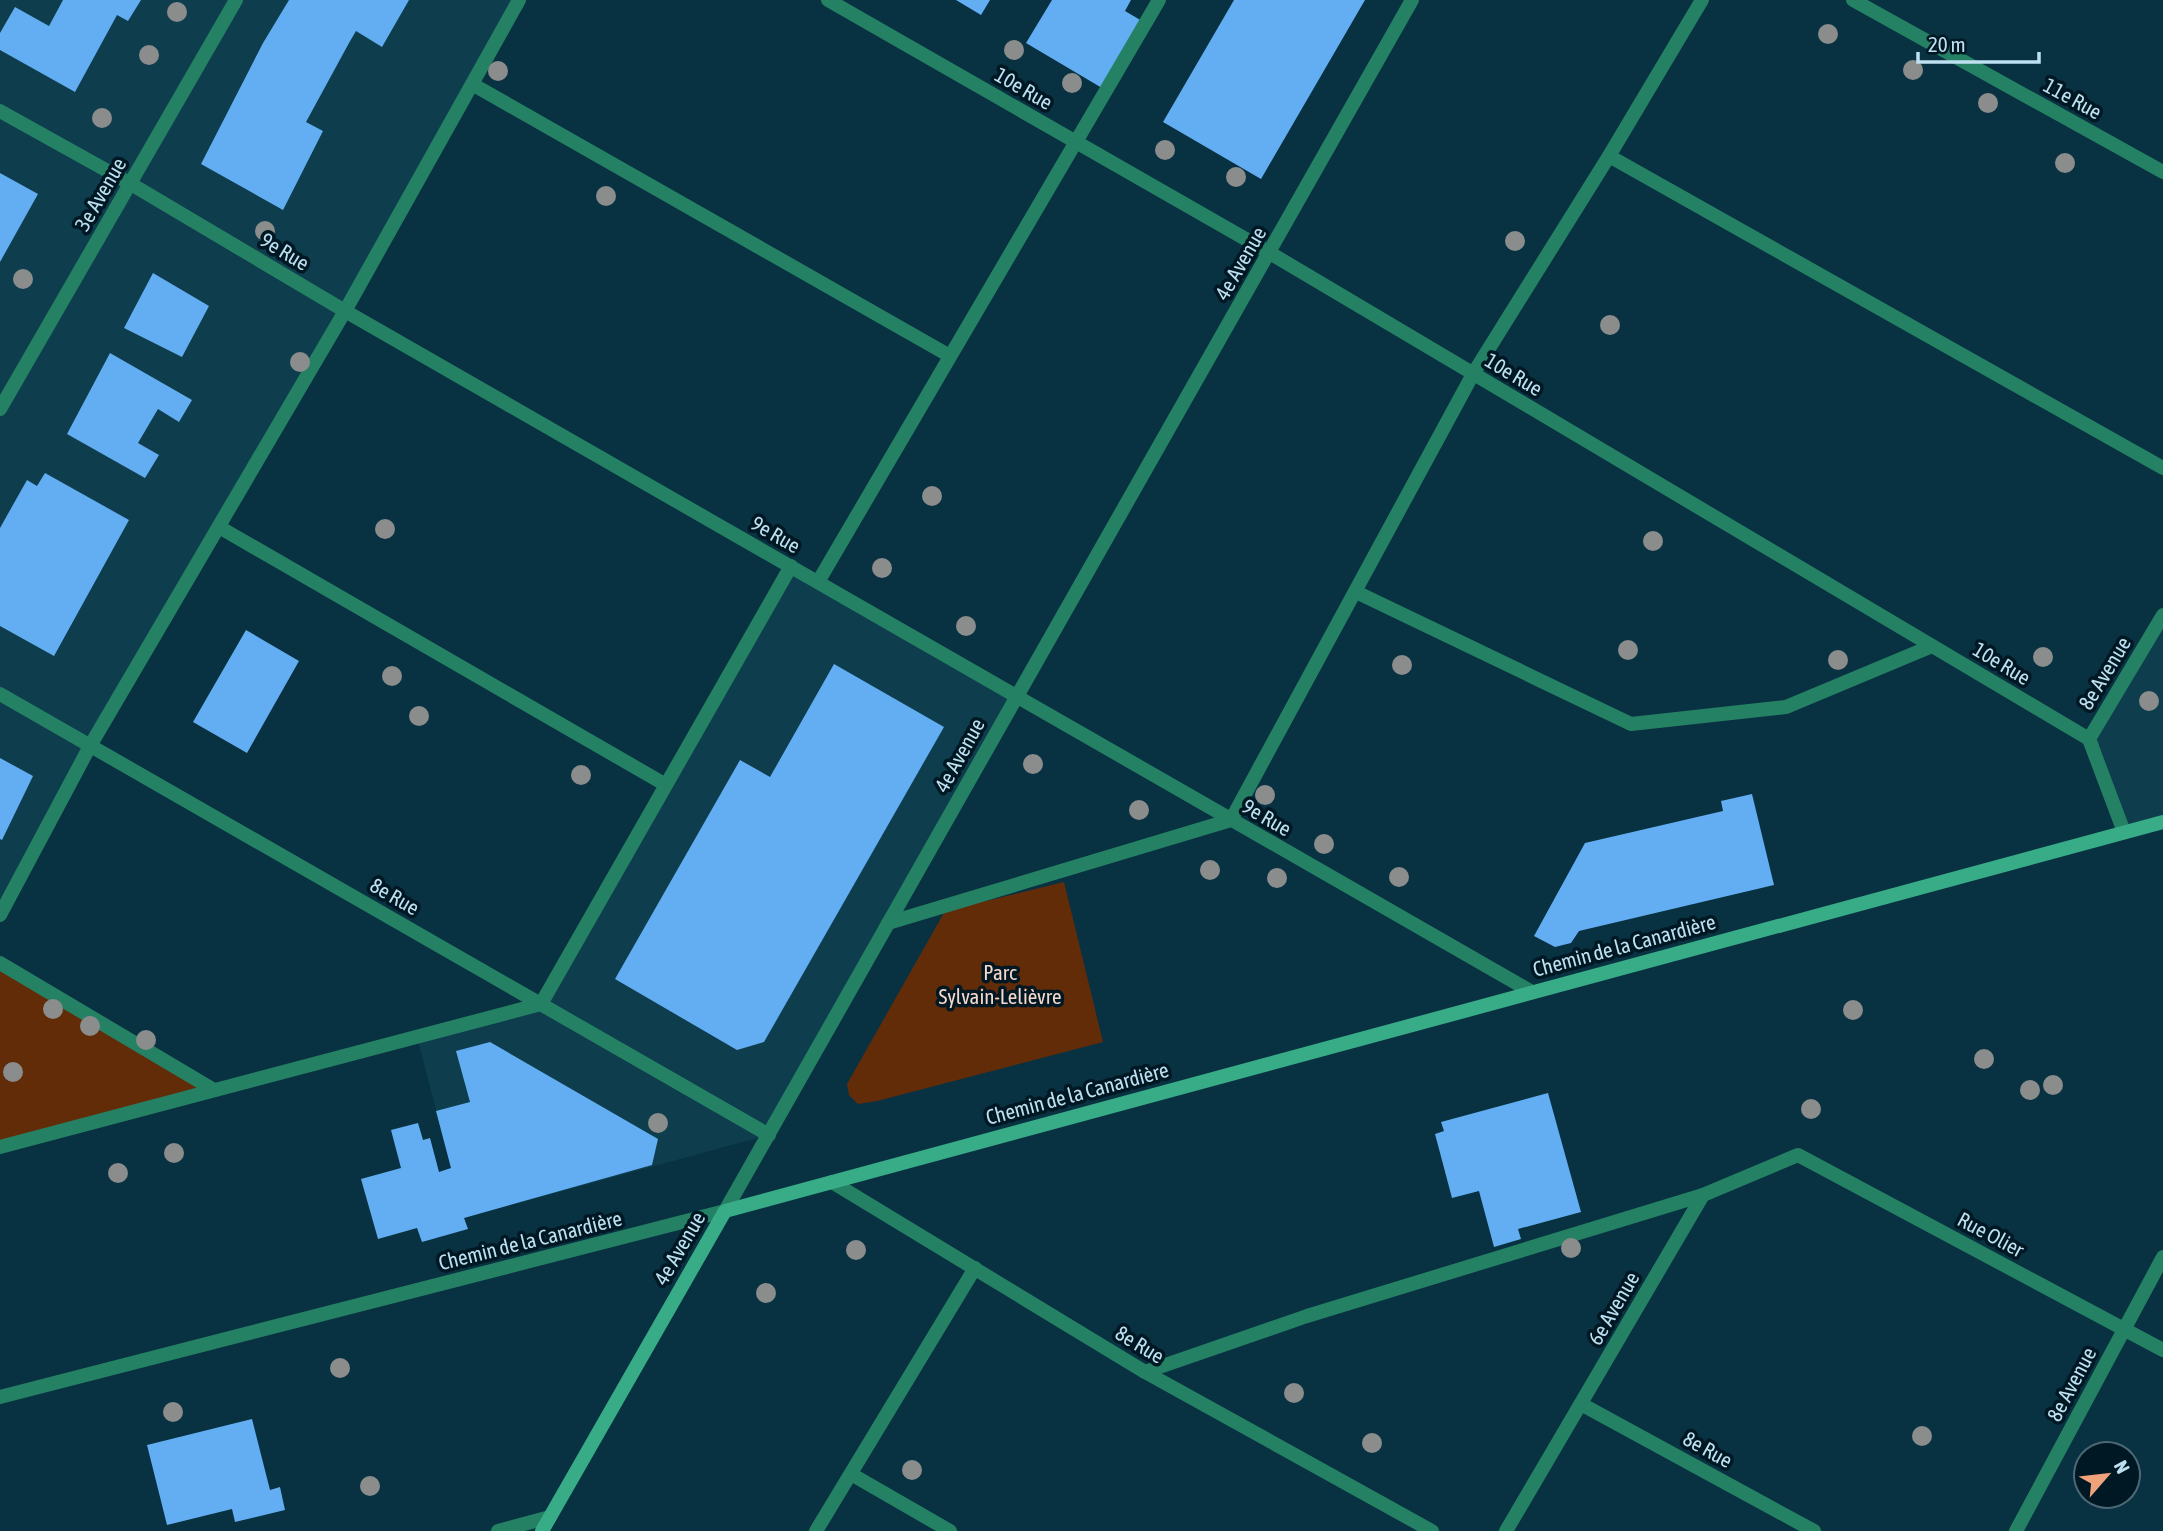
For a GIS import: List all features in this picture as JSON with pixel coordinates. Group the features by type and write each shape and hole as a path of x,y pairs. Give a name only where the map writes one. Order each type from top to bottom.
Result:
{"main road":[{"name":"Chemin de la Canardière","path":"725,1211 2163,822"},
{"name":"4e Avenue","path":"542,1531 725,1211"}],"street":[{"name":"3e Avenue","path":"0,409 236,0"},
{"path":"0,915 90,746 345,311 519,0"},
{"name":"10e Rue","path":"828,0 1270,253 2089,739"},
{"path":"818,582 1159,0"},
{"name":"4e Avenue","path":"725,1211 1412,0"},
{"path":"888,923 1231,820 1473,374 1609,156 1702,0"},
{"name":"11e Rue","path":"1853,0 2163,172"},
{"path":"472,84 950,356"},
{"name":"9e Rue","path":"0,111 1532,992"},
{"path":"1609,156 2163,468"},
{"path":"219,527 666,785"},
{"path":"0,1147 541,1004 791,566"},
{"path":"1356,592 1631,724 1786,707 1932,646"},
{"name":"8e Avenue","path":"2124,832 2089,739 2163,615"},
{"name":"8e Rue","path":"0,694 769,1135"},
{"path":"0,963 214,1090"},
{"name":"Rue Olier","path":"1703,1195 1798,1155 2163,1350"},
{"name":"8e Rue","path":"832,1182 1145,1372 1432,1531"},
{"path":"1145,1372 1307,1316 1703,1195"},
{"name":"6e Avenue","path":"1506,1531 1703,1195"},
{"name":"Chemin de la Canardière","path":"0,1397 725,1211"},
{"name":"8e Avenue","path":"2016,1531 2163,1257"},
{"path":"816,1531 975,1268"},
{"name":"8e Rue","path":"1581,1404 1814,1531"},
{"path":"851,1474 950,1531"},
{"path":"498,1531 550,1517"}],"shaded area":[{"path":"0,0 519,0 0,915"},
{"path":"791,566 1017,695 769,1135 464,1218 417,1037 541,1004"},
{"path":"2163,615 2163,822 2124,832 2089,739"}],"green space":[{"name":"Parc Sylvain-Lelièvre","path":"1064,882 1103,1042 858,1104 849,1095 847,1084 945,911"},
{"path":"0,963 214,1090 0,1147"}],"building":[{"path":"63,0 141,0 128,21 117,15 75,92 0,50 0,33 15,7 49,26"},
{"path":"289,0 409,0 382,47 356,31 306,122 323,131 283,210 201,164 263,43"},
{"path":"956,0 990,0 981,15"},
{"path":"1052,0 1131,0 1125,11 1142,21 1102,88 1026,43"},
{"path":"1234,0 1365,0 1261,179 1163,122"},
{"path":"0,173 38,194 0,262"},
{"path":"153,273 209,306 182,357 124,328"},
{"path":"110,353 192,400 179,422 158,409 138,443 159,455 145,478 67,434"},
{"path":"45,473 129,520 54,656 0,626 0,528 27,480 37,486"},
{"path":"246,630 299,661 247,753 193,722"},
{"path":"834,664 944,727 764,1042 737,1050 615,979 740,760 770,777"},
{"path":"0,758 33,776 2,840 0,839"},
{"path":"1752,794 1774,885 1579,931 1571,943 1555,947 1534,936 1585,843 1723,811 1721,801"},
{"path":"490,1042 658,1139 652,1165 464,1218 468,1229 422,1242 417,1228 378,1239 361,1179 401,1168 391,1130 418,1123 423,1140 430,1138 439,1172 451,1168 436,1111 470,1102 456,1051"},
{"path":"1548,1093 1581,1212 1518,1229 1521,1239 1494,1247 1479,1191 1452,1198 1435,1134 1444,1131 1441,1122"},
{"path":"252,1419 270,1490 280,1487 285,1510 235,1522 232,1509 167,1525 147,1445"}]}
